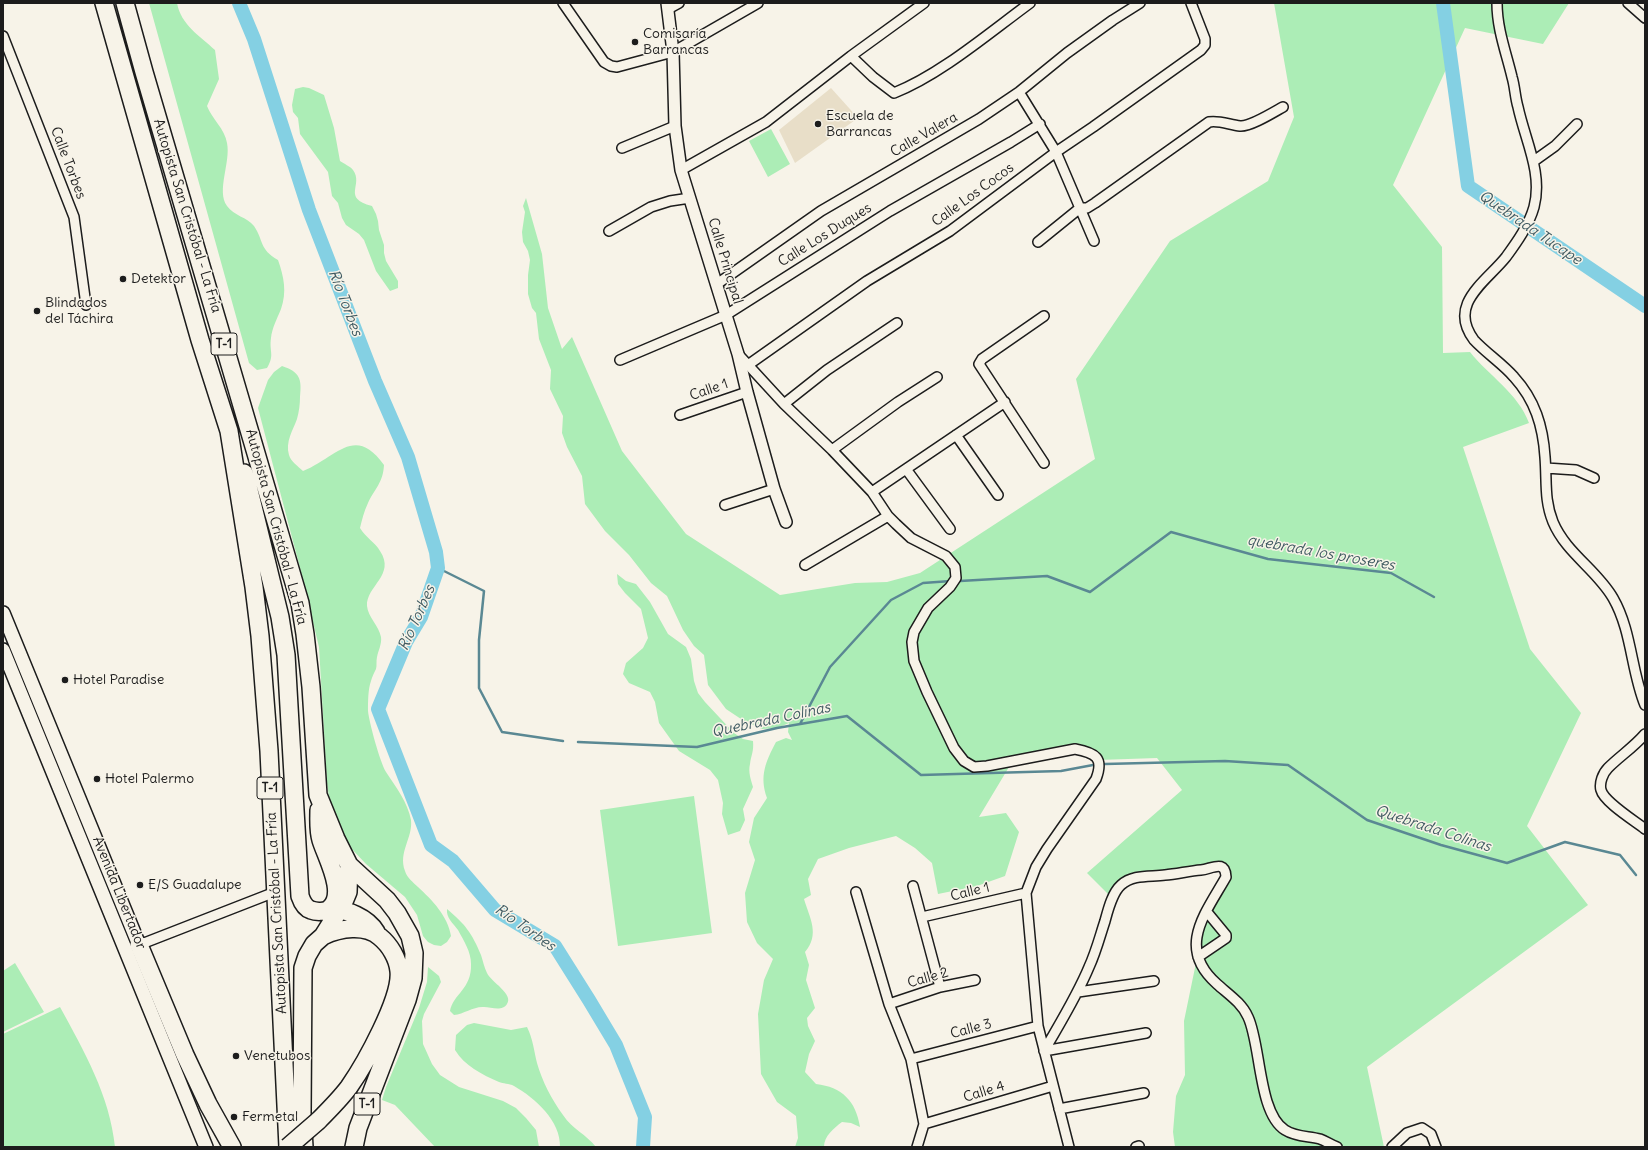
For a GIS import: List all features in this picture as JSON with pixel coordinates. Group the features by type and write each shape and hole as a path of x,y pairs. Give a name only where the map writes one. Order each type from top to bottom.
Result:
{"highway":[{"name":"Autopista San Cristóbal - La Fría","path":"104,3 200,340 229,431 260,636 280,960 288,1147"},
{"name":"Autopista San Cristóbal - La Fría","path":"125,3 300,603 311,687 318,795 336,839 349,865 387,900 397,913 410,936 414,954 413,978 407,1000 358,1128 354,1147"},
{"path":"229,431 248,486 280,617 286,655 300,896 302,903 311,910 325,911 335,909 357,916 372,924 379,936"},
{"path":"318,795 321,839 333,873 337,890 335,909"},
{"path":"323,936 335,909 348,892 349,865"},
{"path":"288,1147 318,1121 338,1101 361,1070 392,1004 398,986 400,971 396,958 388,944 379,936 367,930 336,930 323,936 314,944 307,956 303,968 302,1112 304,1147"},
{"path":"139,945 185,1055 208,1104 232,1147"}],"main road":[{"name":"Avenida Libertador","path":"3,613 139,945"},
{"name":"Avenida Libertador","path":"3,650 206,1147"}],"street":[{"path":"562,3 604,62 611,66 617,67 673,52 758,3"},
{"path":"668,6 679,3"},
{"path":"681,170 766,122 850,56 924,3"},
{"path":"850,56 873,77 894,93 930,75 1030,3"},
{"name":"Calle Valera","path":"717,284 821,211 979,119 1019,92 1067,53 1113,20 1140,3"},
{"name":"Calle Los Cocos","path":"748,365 867,281 950,231 1056,152 1200,50 1205,45 1205,39 1191,3"},
{"path":"1497,3 1498,19 1505,54 1512,77 1518,107 1534,161 1537,192 1530,221 1505,258 1483,281 1467,302 1464,319 1470,335 1474,340 1514,376 1530,400 1542,427 1546,468 1547,504 1554,524 1564,542 1601,581 1619,609 1626,627 1640,692 1645,705"},
{"path":"1628,3 1645,18"},
{"name":"Calle Principal","path":"668,6 673,52 675,126 681,170 738,354 774,489 786,522"},
{"name":"Calle Torbes","path":"3,36 74,217 86,305"},
{"path":"1019,92 1056,152 1094,240"},
{"path":"1038,242 1080,208 1087,208 1095,203 1209,122 1241,126 1261,119 1283,107"},
{"name":"Calle Los Duques","path":"620,360 726,315 890,211 1006,146 1040,124"},
{"path":"1534,161 1555,146 1577,124"},
{"path":"622,148 675,126"},
{"path":"609,231 651,207 670,201 690,198"},
{"path":"1044,316 980,361 979,364 1044,463"},
{"path":"784,404 827,370 897,323"},
{"path":"738,354 784,404 832,450 872,492 888,516 911,538 946,556 955,566 956,578 950,587 928,608 922,616 914,632 912,642 914,661 921,679 947,734 964,761 974,767 987,766 1075,750 1090,752 1098,759 1100,768 1096,779 1047,849 1036,867 1026,892 1038,1026 1068,1147"},
{"path":"832,450 898,402 937,377"},
{"name":"Calle 1","path":"680,415 747,392"},
{"path":"872,492 1005,402"},
{"path":"956,435 998,495"},
{"path":"1546,468 1576,470 1594,478"},
{"path":"906,469 950,529"},
{"path":"725,505 774,489"},
{"path":"805,565 888,516"},
{"path":"1645,734 1635,746 1607,768 1600,781 1601,791 1606,798 1645,829"},
{"path":"1044,1051 1078,992 1090,967 1113,899 1120,885 1139,877 1207,869 1217,865 1221,866 1226,873 1226,877 1198,930 1195,943 1198,956 1206,975 1233,997 1248,1015 1254,1033 1263,1087 1277,1122 1285,1130 1304,1138 1321,1139 1337,1147"},
{"path":"913,886 940,988"},
{"path":"139,945 275,892"},
{"path":"856,892 889,1004 911,1060 924,1124 917,1147"},
{"name":"Calle 1","path":"922,917 1026,892"},
{"path":"1198,956 1226,938 1226,935 1207,912"},
{"name":"Calle 2","path":"889,1004 940,988 975,980"},
{"path":"1078,992 1154,981"},
{"name":"Calle 3","path":"911,1060 1038,1026"},
{"path":"1044,1051 1146,1033"},
{"name":"Calle 4","path":"924,1124 1053,1086"},
{"path":"1059,1109 1144,1092"},
{"path":"1392,1147 1407,1133 1422,1128 1431,1134 1436,1147"}],"shaded area":[{"name":"Escuela de Barrancas","path":"831,88 858,118 795,163 779,130"}],"green space":[{"path":"149,3 177,3 179,11 187,24 197,35 215,50 219,79 207,106 224,133 227,143 228,151 223,184 224,200 230,209 248,220 254,226 265,248 278,260 283,278 283,303 272,331 271,360 267,368 257,370 249,363"},
{"path":"1274,3 1569,3 1543,44 1465,28 1393,185 1442,247 1443,353 1470,352 1511,394 1524,412 1529,423 1463,447 1530,649 1581,713 1527,826 1588,905 1367,1067 1384,1147 1175,1147 1173,1132 1176,1096 1185,1075 1184,1021 1197,958 1195,944 1224,869 1140,880 1121,886 1113,899 1087,873 1182,790 1157,758 1098,760 1075,750 1012,762 979,817 1006,813 1019,832 1005,876 977,886 938,894 932,863 915,848 896,836 849,848 818,859 808,879 811,895 804,899 811,920 813,933 810,945 805,952 809,965 806,980 815,1008 807,1018 808,1026 815,1041 809,1054 805,1072 816,1084 833,1088 846,1097 855,1110 860,1127 851,1123 842,1122 828,1136 824,1143 824,1147 795,1147 798,1138 796,1116 777,1102 761,1074 758,1014 764,980 773,959 757,943 747,922 745,893 755,860 749,842 754,818 767,798 764,783 765,769 769,756 776,742 786,738 792,740 788,732 789,723 777,728 762,729 744,721 726,709 708,685 704,655 694,646 683,630 667,596 651,583 629,555 605,531 585,504 582,476 567,447 562,433 563,416 550,389 551,370 539,339 536,313 532,308 528,294 530,260 528,251 523,242 522,232 525,212 523,206 526,198 542,254 548,308 562,349 572,337 622,451 686,534 780,595 855,583 887,582 920,573 1095,459 1076,379 1170,241 1268,181 1294,117"},
{"path":"303,87 309,88 324,95 334,128 340,161 349,166 356,176 355,195 363,203 372,206 376,214 384,245 386,261 398,281 398,288 390,291 376,271 364,240 359,234 346,225 342,218 338,203 332,196 328,172 300,134 298,118 293,112 292,105 295,89"},
{"path":"771,129 790,164 768,177 749,141"},
{"path":"282,366 288,368 296,374 301,385 297,419 288,445 289,455 295,464 303,471 345,447 355,445 364,447 374,453 384,465 382,476 367,506 360,528 380,551 384,559 385,567 383,574 371,592 367,606 369,614 381,637 376,669 369,688 368,711 370,724 381,760 386,772 398,789 404,801 411,820 410,833 403,858 406,873 410,880 429,897 447,922 451,936 447,942 441,946 428,942 423,936 417,915 405,897 366,864 348,845 330,805 327,783 319,647 258,408 268,380 274,372"},
{"path":"617,574 626,581 636,584 650,602 668,634 686,647 691,659 694,681 698,693 705,702 734,733 743,739 753,741 753,751 749,770 753,787 743,809 745,820 740,831 728,835 722,814 723,803 718,780 710,770 679,751 659,723 655,702 650,692 629,683 623,674 626,663 643,648 648,638 641,609 618,584"},
{"path":"694,796 712,933 618,946 600,810"},
{"path":"447,909 459,919 471,935 481,955 489,977 505,992 508,1000 507,1004 502,1008 480,1007 454,1015 450,1011 455,1000 469,980 471,964 467,947 458,930 449,918"},
{"path":"15,963 44,1012 3,1032 3,971"},
{"path":"428,967 439,976 441,982 424,1014 422,1021 423,1044 432,1064 440,1075 459,1087 503,1101 516,1108 536,1130 539,1147 435,1147 395,1105 382,1100 419,1008 427,982"},
{"path":"60,1007 95,1074 108,1110 115,1147 3,1147 3,1034"},
{"path":"474,1023 511,1030 527,1027 532,1040 539,1070 551,1097 567,1120 596,1147 560,1147 556,1128 545,1111 538,1104 514,1086 501,1083 474,1069 459,1056 455,1050 456,1035 467,1025"}],"waterway":[{"name":"Río Torbes","path":"239,3 254,39 309,210 375,381 408,457 436,552 438,568 421,617 406,642 378,709 431,845 453,861 495,910 555,946 589,1000 616,1045 645,1117 643,1147"},
{"name":"Quebrada Tucape","path":"1443,3 1468,186 1645,306"},
{"name":"quebrada los proseres","path":"960,581 1047,576 1090,592 1171,532 1268,559 1391,573 1434,597"},
{"name":"Quebrada Colinas","path":"438,568 484,591 479,640 479,688 502,732 563,741"},
{"name":"quebrada los proseres","path":"800,724 830,667 891,600 923,583 951,581"},
{"name":"Quebrada Colinas","path":"578,742 697,747 777,728 847,716 921,775 1061,771 1093,765"},
{"name":"Quebrada Colinas","path":"1105,764 1225,761 1288,765 1367,820 1441,845 1507,863 1565,842 1620,855 1636,875"}],"place":[{"name":"Comisaría Barrancas","path":"635,42"},
{"name":"Escuela de Barrancas","path":"818,124"},
{"name":"Detektor","path":"123,279"},
{"name":"Blindados del Táchira","path":"37,311"},
{"name":"Hotel Paradise","path":"65,680"},
{"name":"Hotel Palermo","path":"97,779"},
{"name":"E/S Guadalupe","path":"140,885"},
{"name":"Venetubos","path":"236,1056"},
{"name":"Fermetal","path":"234,1117"}]}
